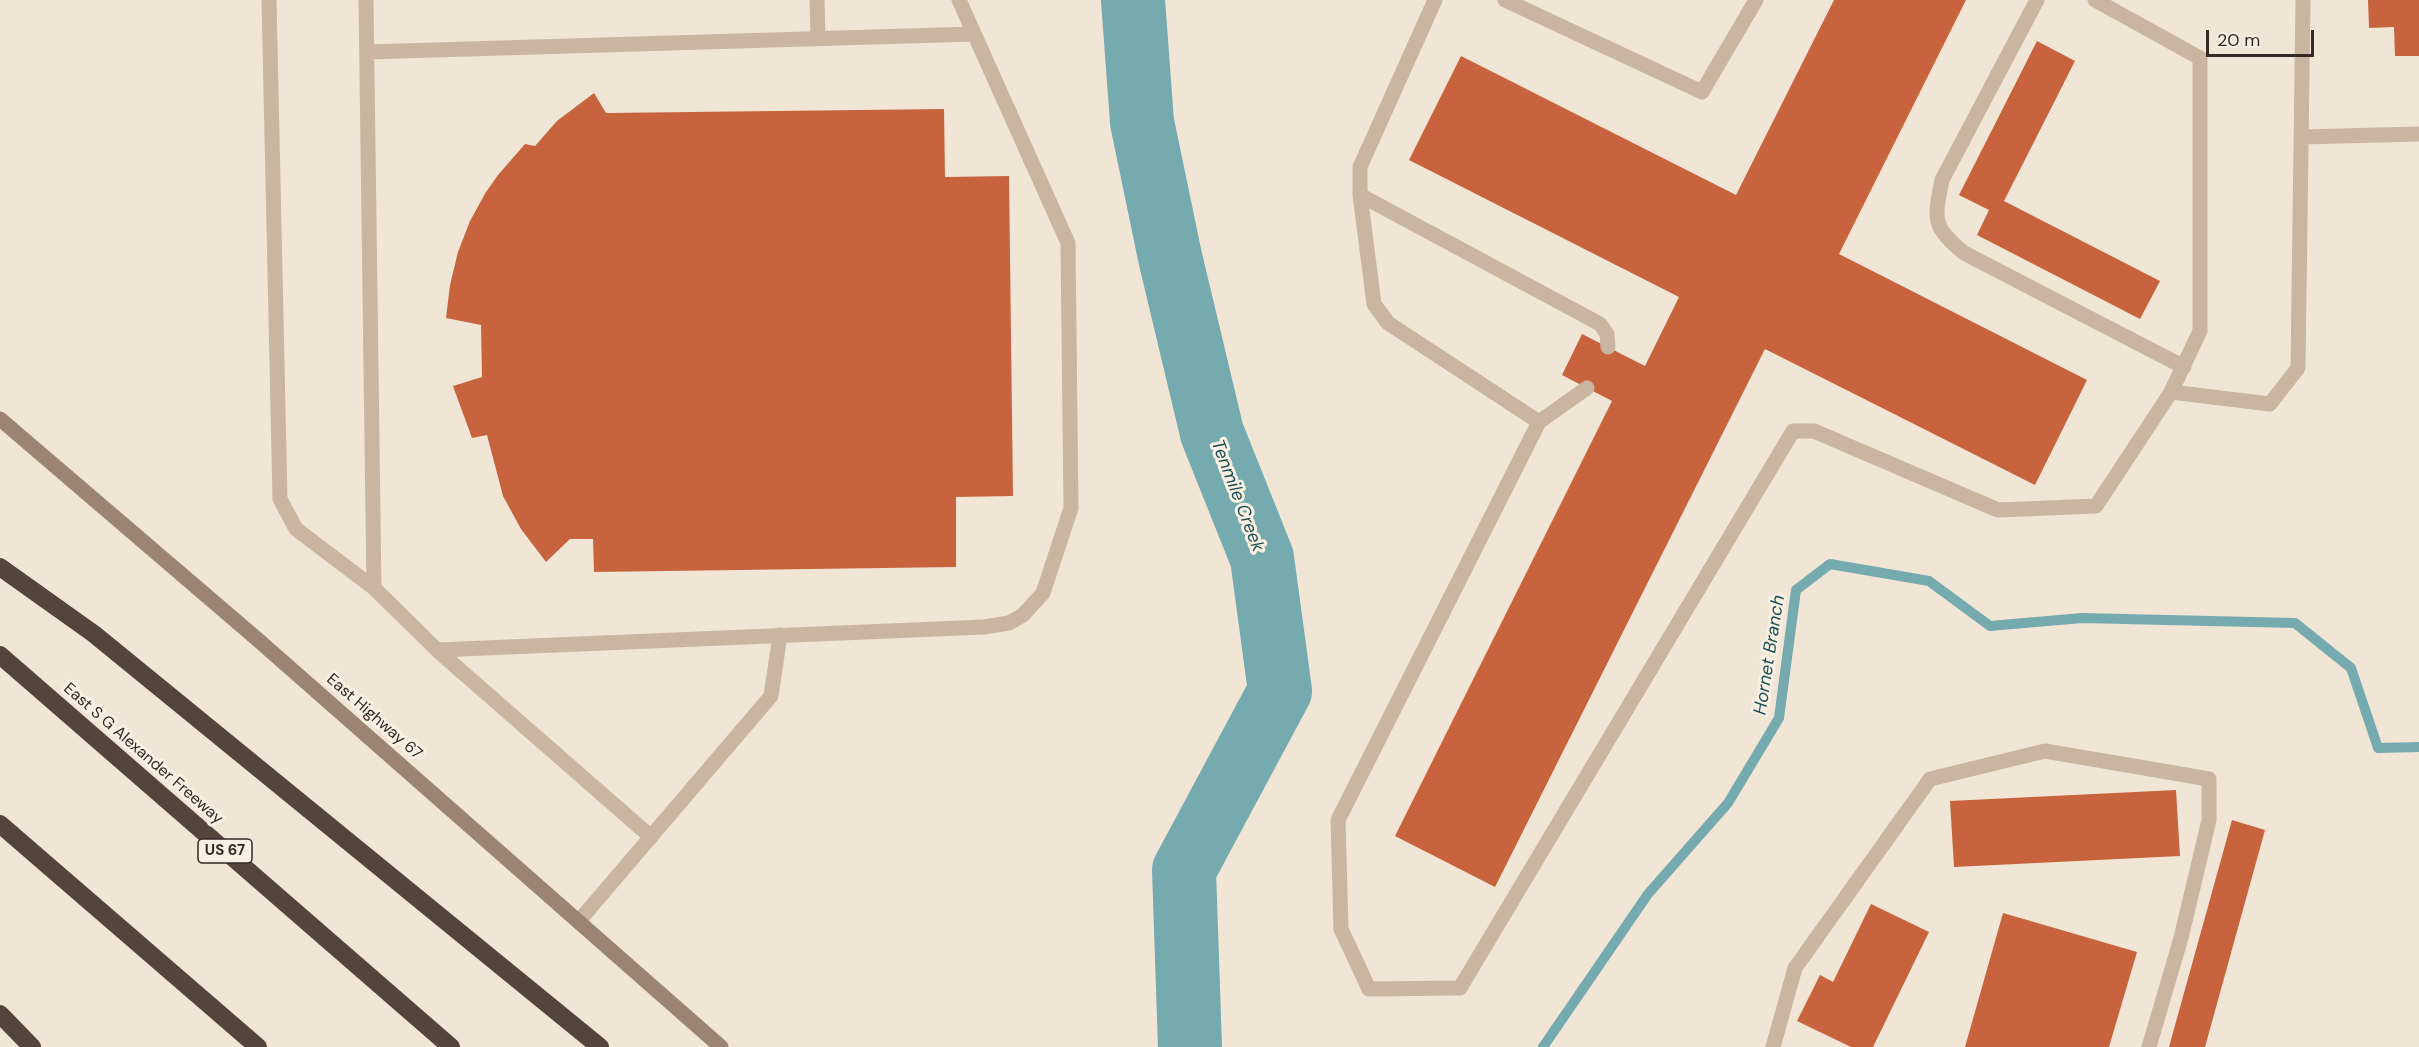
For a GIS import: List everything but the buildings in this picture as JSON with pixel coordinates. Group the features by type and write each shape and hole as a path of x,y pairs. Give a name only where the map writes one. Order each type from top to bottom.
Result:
{"highway":[{"path":"0,567 93,634 600,1047"},
{"name":"East S G Alexander Freeway","path":"0,655 451,1047"},
{"path":"0,824 258,1047"},
{"path":"0,1014 32,1047"}],"main road":[{"name":"East Highway 67","path":"0,419 266,647 721,1047"}],"lane":[{"path":"269,0 280,499 296,529 374,588 437,650 651,837"},
{"path":"366,0 374,588"},
{"path":"817,0 818,38"},
{"path":"437,650 984,627 1009,623 1023,615 1043,593 1071,508 1068,243 959,0"},
{"path":"1435,0 1360,167 1360,195 1374,304 1388,323 1539,422"},
{"path":"1505,0 1702,92 1756,0"},
{"path":"2037,0 1942,180 1936,211 1942,235 1964,253 2184,367"},
{"path":"1587,388 1539,422 1338,820 1341,929 1369,989 1460,988 1793,431 1814,431 1998,510 2096,506 2171,392 2200,332 2200,58 2095,0"},
{"path":"2171,392 2270,404 2298,368 2303,0"},
{"path":"367,52 974,34"},
{"path":"2301,137 2419,134"},
{"path":"1360,195 1600,324 1607,334 1608,347"},
{"path":"579,921 771,696 780,635"},
{"path":"1773,1047 1795,968 1930,779 2045,751 2209,779 2209,820 2181,938 2149,1047"}],"waterway":[{"name":"Tenmile Creek","path":"1133,0 1142,122 1170,257 1212,433 1262,558 1280,691 1184,870 1190,1047"},
{"name":"Hornet Branch","path":"1543,1047 1648,894 1728,803 1779,718 1796,590 1830,564 1929,581 1990,626 2082,618 2295,623 2351,668 2378,748 2419,747"}]}
